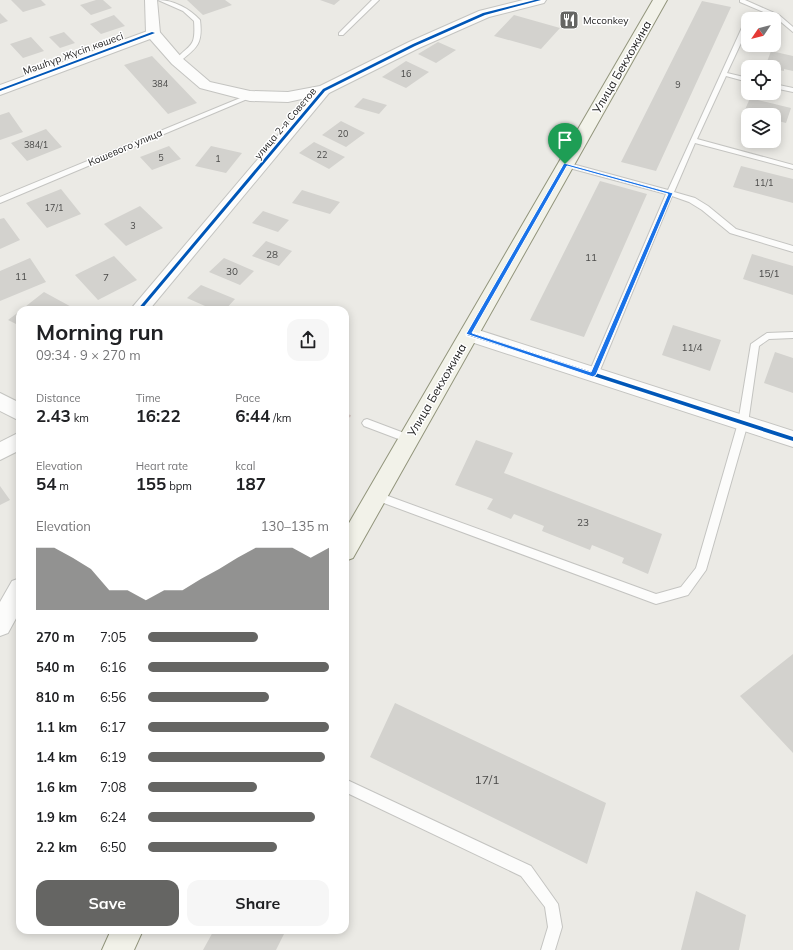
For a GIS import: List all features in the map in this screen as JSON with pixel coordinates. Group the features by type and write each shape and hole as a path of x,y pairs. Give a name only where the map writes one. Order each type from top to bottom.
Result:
{"main road":[{"name":"Улица Бекхожина","path":"349,544 660,0"},
{"path":"117,950 126,934"}],"street":[{"path":"151,0 153,33 177,61 205,85 250,96 288,97 324,90"},
{"name":"улица 2-я Советов","path":"142,306 324,90 414,45 484,14 539,0"},
{"name":"Мәшһүр Жүсіп көшесі","path":"0,90 153,33"},
{"path":"469,334 793,439"},
{"path":"0,401 16,411"},
{"path":"0,452 16,442"},
{"path":"0,625 16,595"}],"lane":[{"path":"161,0 185,10 197,20 199,35 197,45 177,61"},
{"path":"341,34 376,0"},
{"path":"742,0 777,16 793,30"},
{"path":"752,12 755,6"},
{"path":"593,375 693,140 741,36"},
{"path":"724,74 741,78"},
{"path":"781,87 793,90"},
{"name":"Кошевого улица","path":"0,200 250,96"},
{"path":"693,140 793,167"},
{"path":"565,164 692,200 705,208 733,231 793,249"},
{"path":"377,496 656,599 684,591 701,570 743,423 755,344 767,336 793,335"},
{"path":"367,423 409,439"},
{"path":"349,787 526,871 551,904 555,927 548,950"}],"building":[{"path":"11,0 41,0 46,5 23,12"},
{"path":"96,0 103,0 112,8 91,15 80,5"},
{"path":"187,0 225,0 232,5 203,15"},
{"path":"320,0 340,0 334,5"},
{"path":"702,1 731,7 656,171 621,162"},
{"path":"0,13 8,21 0,24"},
{"path":"114,15 125,26 101,34 90,24"},
{"path":"514,15 560,28 541,49 494,36"},
{"path":"64,32 75,43 60,48 49,37"},
{"path":"31,37 44,51 23,58 10,44"},
{"path":"438,42 456,50 436,63 418,54"},
{"path":"771,52 793,56 793,71 784,69 784,71 781,70 781,60 768,60"},
{"path":"152,56 197,103 168,114 124,65"},
{"path":"406,61 429,72 406,88 382,77"},
{"path":"363,98 387,105 379,114 354,107"},
{"path":"749,100 758,100 791,108 786,123 781,122 781,108 746,108"},
{"path":"9,112 23,132 0,140 0,115"},
{"path":"341,121 365,133 346,147 322,135"},
{"path":"46,129 62,147 27,161 11,143"},
{"path":"314,142 345,157 329,169 299,153"},
{"path":"169,146 181,159 152,170 140,157"},
{"path":"211,146 242,153 226,173 195,166"},
{"path":"741,166 793,179 793,203 733,187"},
{"path":"600,181 647,194 584,337 530,320"},
{"path":"61,189 81,214 47,228 26,203"},
{"path":"302,190 340,202 330,214 292,203"},
{"path":"140,206 163,228 126,246 104,224"},
{"path":"263,211 289,220 278,232 252,223"},
{"path":"4,218 20,240 0,249 0,219"},
{"path":"266,241 292,251 279,266 252,256"},
{"path":"752,254 793,266 793,295 743,279"},
{"path":"114,256 137,280 98,300 75,275"},
{"path":"30,258 46,282 0,301 0,271"},
{"path":"224,258 254,271 240,285 209,272"},
{"path":"201,285 235,299 229,306 205,306 187,298"},
{"path":"44,292 70,306 26,306"},
{"path":"16,314 16,324 8,320"},
{"path":"673,325 721,340 710,371 662,355"},
{"path":"775,352 793,358 793,393 764,383"},
{"path":"476,440 513,453 504,473 662,534 648,574 622,563 624,558 592,545 590,550 542,531 544,526 514,514 511,519 487,509 493,499 455,485"},
{"path":"0,486 10,500 0,505"},
{"path":"793,654 793,753 740,696"},
{"path":"395,703 606,803 587,864 370,757"},
{"path":"696,891 746,915 739,950 681,950"},
{"path":"212,934 284,934 276,950 203,950"}],"cycle path":[{"path":"142,306 324,90 414,45 484,14 539,0"},
{"path":"0,90 153,33"},
{"path":"469,334 793,439"}],"place":[{"name":"Mcconkey","path":"569,20"}],"route":[{"path":"565,164 670,193 593,375 469,334 565,164"}]}
